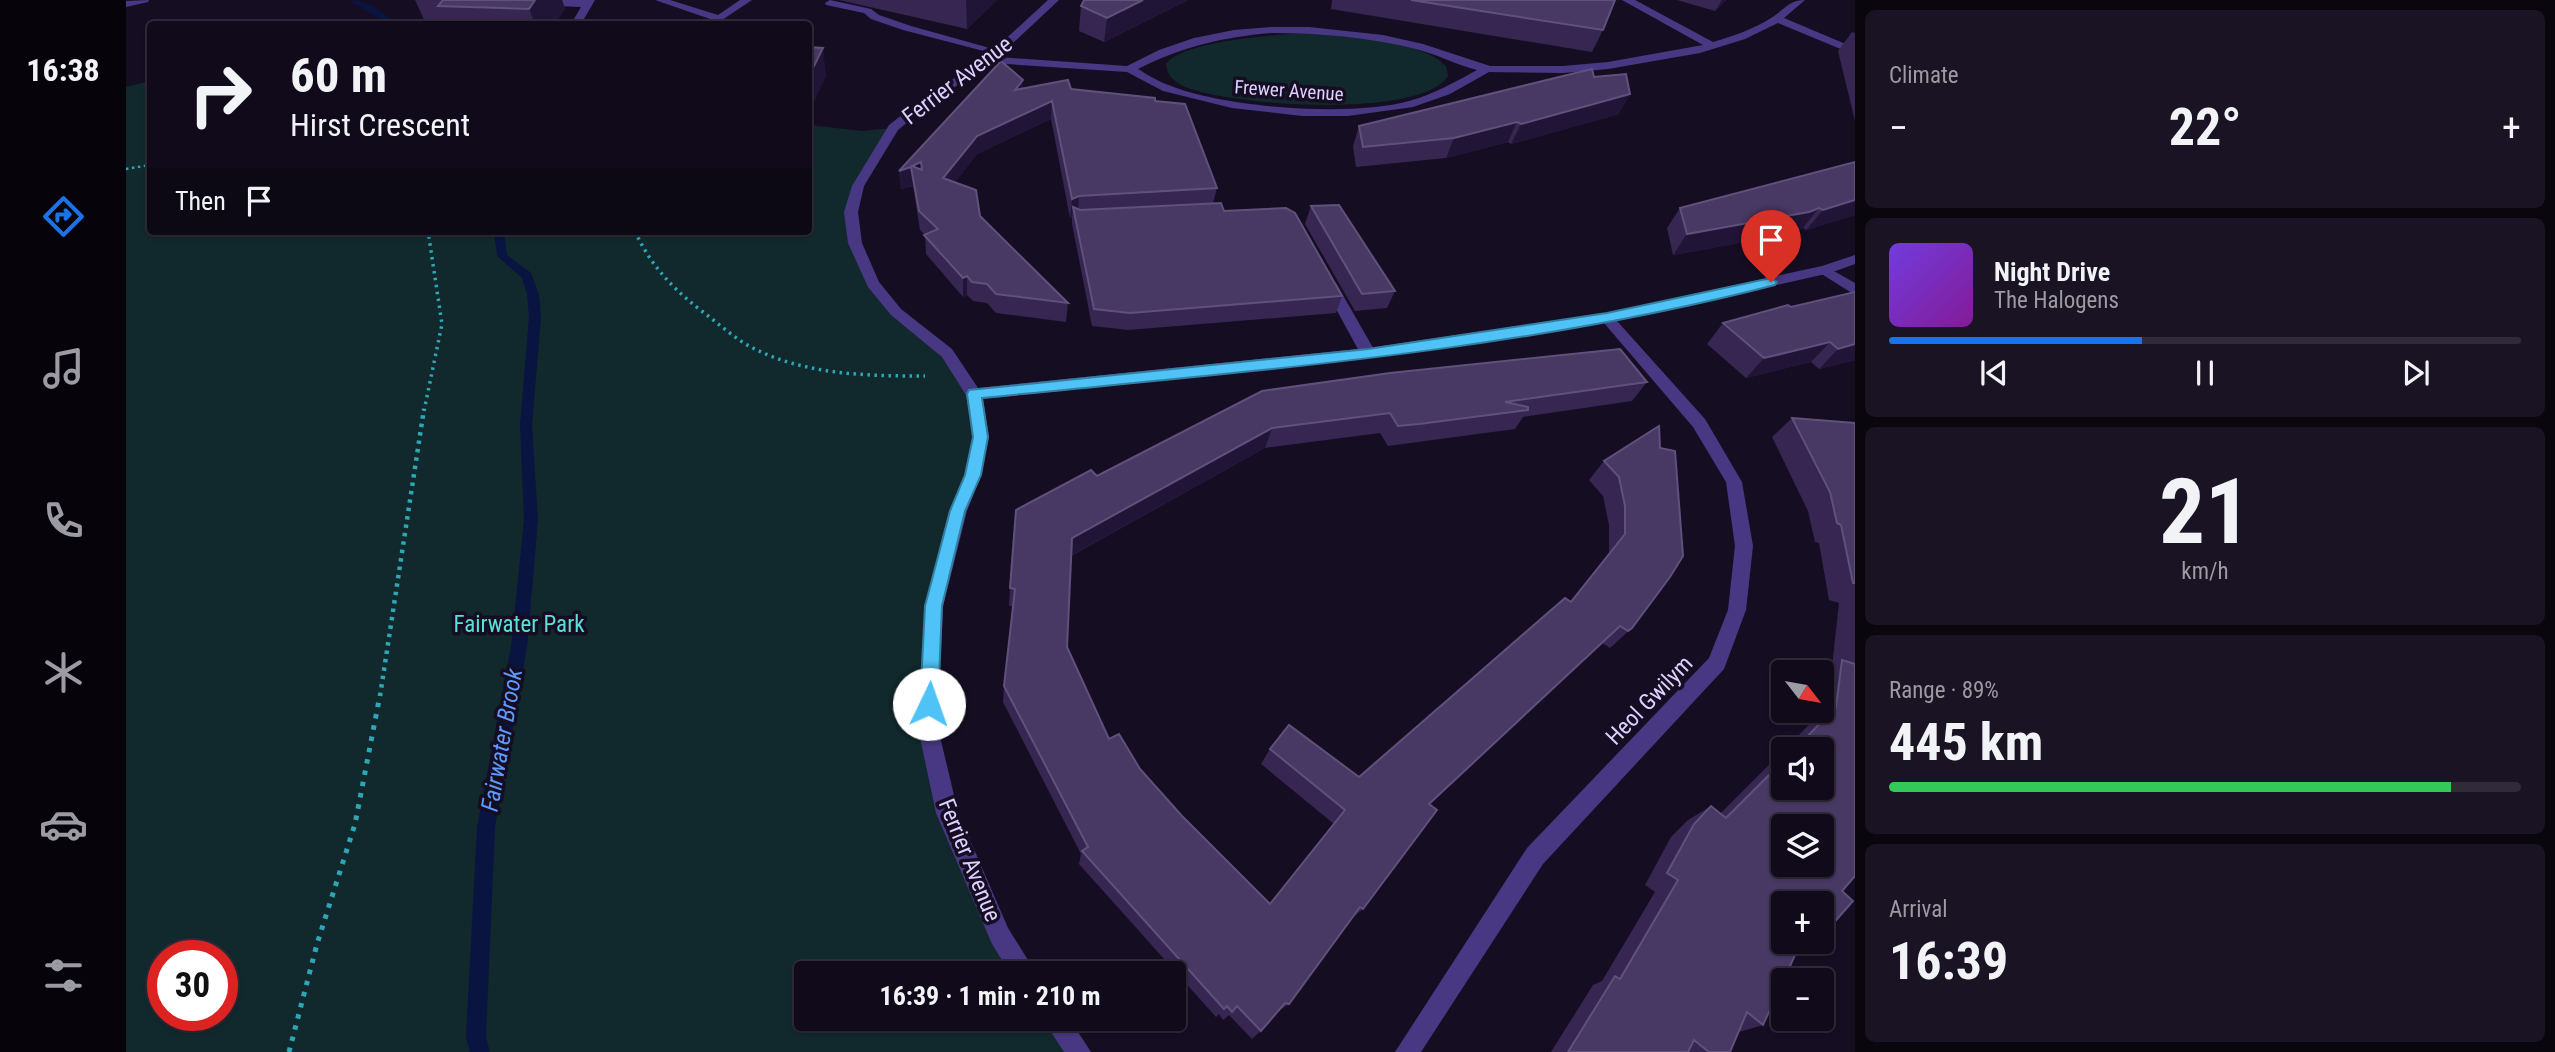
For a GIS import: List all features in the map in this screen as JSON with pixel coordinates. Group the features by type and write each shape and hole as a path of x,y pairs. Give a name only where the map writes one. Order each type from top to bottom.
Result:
{"street":[{"path":"126,4 144,0"},
{"path":"660,0 719,19 747,0"},
{"name":"Ferrier Avenue","path":"1016,961 1000,936 947,813 928,728 934,606 958,511 973,475 981,437 974,394 947,353 896,312 873,284 855,243 850,212 858,186 893,128 925,102 994,56 1054,0"},
{"path":"1627,0 1712,46"},
{"name":"Frewer Avenue","path":"1129,69 1155,54 1215,38 1257,30 1321,29 1369,35 1435,50 1487,69 1595,66 1664,58 1712,46 1779,20 1800,0"},
{"path":"528,3 588,2 578,21"},
{"name":"Frewer Avenue","path":"830,3 867,11 875,17 994,56 1129,69 1167,89 1231,105 1302,112 1409,105 1446,92 1487,69"},
{"path":"1779,20 1855,52"},
{"path":"974,394 1368,354 1607,318 1825,270 1855,259"},
{"path":"1825,270 1855,290"},
{"path":"1322,273 1368,354"},
{"name":"Heol Gwilym","path":"1406,1052 1535,856 1717,663 1737,610 1744,546 1734,482 1699,423 1607,318"},
{"path":"1064,1031 1079,1052"}],"path":[{"path":"126,169 147,166"},
{"path":"289,1052 317,944 355,824 379,705 388,631 429,379 442,324 429,235"},
{"path":"636,235 640,246 655,268 683,298 751,347 771,356 877,377 931,376 959,371"}],"green space":[{"path":"1304,33 1359,37 1417,49 1446,66 1448,76 1430,90 1401,99 1363,104 1320,105 1237,99 1203,92 1178,83 1170,76 1166,64 1175,56 1209,45"},
{"name":"Fairwater Park","path":"147,82 147,235 812,235 812,125 862,131 893,128 851,212 873,284 947,353 974,394 981,437 934,606 928,728 947,813 1018,961 794,961 794,1031 1063,1031 1079,1052 126,1052 126,87"}],"building":[{"path":"443,0 535,0 529,9 438,6"},
{"path":"1084,0 1143,0 1107,18 1081,6"},
{"path":"1411,0 1615,0 1603,30"},
{"path":"812,47 823,48 812,70"},
{"path":"1001,61 1023,80 1015,90 1068,80 1071,89 1185,104 1217,188 1079,196 1072,199 1052,101 977,136 943,178 976,190 980,216 1068,303 996,294 987,284 972,282 967,276 963,278 924,235 938,229 919,211 911,167 899,171","holes":["921,162 922,170 912,166"]},
{"path":"1592,69 1594,77 1626,74 1630,94 1521,124 1517,122 1454,138 1363,147 1359,126"},
{"path":"1855,162 1855,200 1823,210 1819,208 1687,234 1680,208"},
{"path":"1221,203 1224,211 1286,208 1295,213 1342,296 1130,313 1094,309 1073,207 1080,210"},
{"path":"1339,205 1395,291 1362,294 1311,206"},
{"path":"1855,292 1855,344 1838,349 1830,342 1764,358 1723,323 1788,305 1791,307"},
{"path":"1620,349 1647,382 1505,402 1528,407 1528,410 1419,424 1398,426 1390,413 1272,428 1072,538 1067,647 1109,739 1119,734 1140,769 1182,816 1270,904 1345,810 1270,749 1289,725 1359,777 1565,598 1571,602 1625,534 1625,506 1619,477 1604,461 1659,426 1660,448 1675,451 1683,556 1632,628 1628,631 1620,626 1429,804 1437,810 1363,909 1360,907 1289,1004 1285,1003 1261,1031 1237,1006 1232,1012 1227,1006 1224,1009 1186,967 1186,961 1181,961 1082,851 1088,847 1004,686 1015,589 1010,588 1016,510 1091,470 1097,476 1262,391 1390,373"},
{"path":"1792,418 1855,423 1855,583 1830,492"},
{"path":"1842,660 1855,664 1855,876 1842,891 1853,901 1834,922 1834,891 1771,891 1771,954 1796,954 1789,968 1771,968 1771,1008 1763,1025 1747,1012 1730,1052 1709,1052 1694,1040 1688,1052 1568,1052 1615,976 1620,979 1678,880 1667,873 1694,824 1711,806 1726,818 1771,773 1771,800 1834,800 1834,737 1807,737 1820,723 1834,723"}],"waterway":[{"name":"Fairwater Brook","path":"354,0 388,21"},
{"name":"Fairwater Brook","path":"480,1052 476,1037 486,827 519,647 531,520 526,425 535,317 533,294 527,276 502,256 499,235"}],"route":[{"path":"929,704 934,606 958,511 973,475 981,437 974,394 1368,354 1607,318 1771,282"}]}
